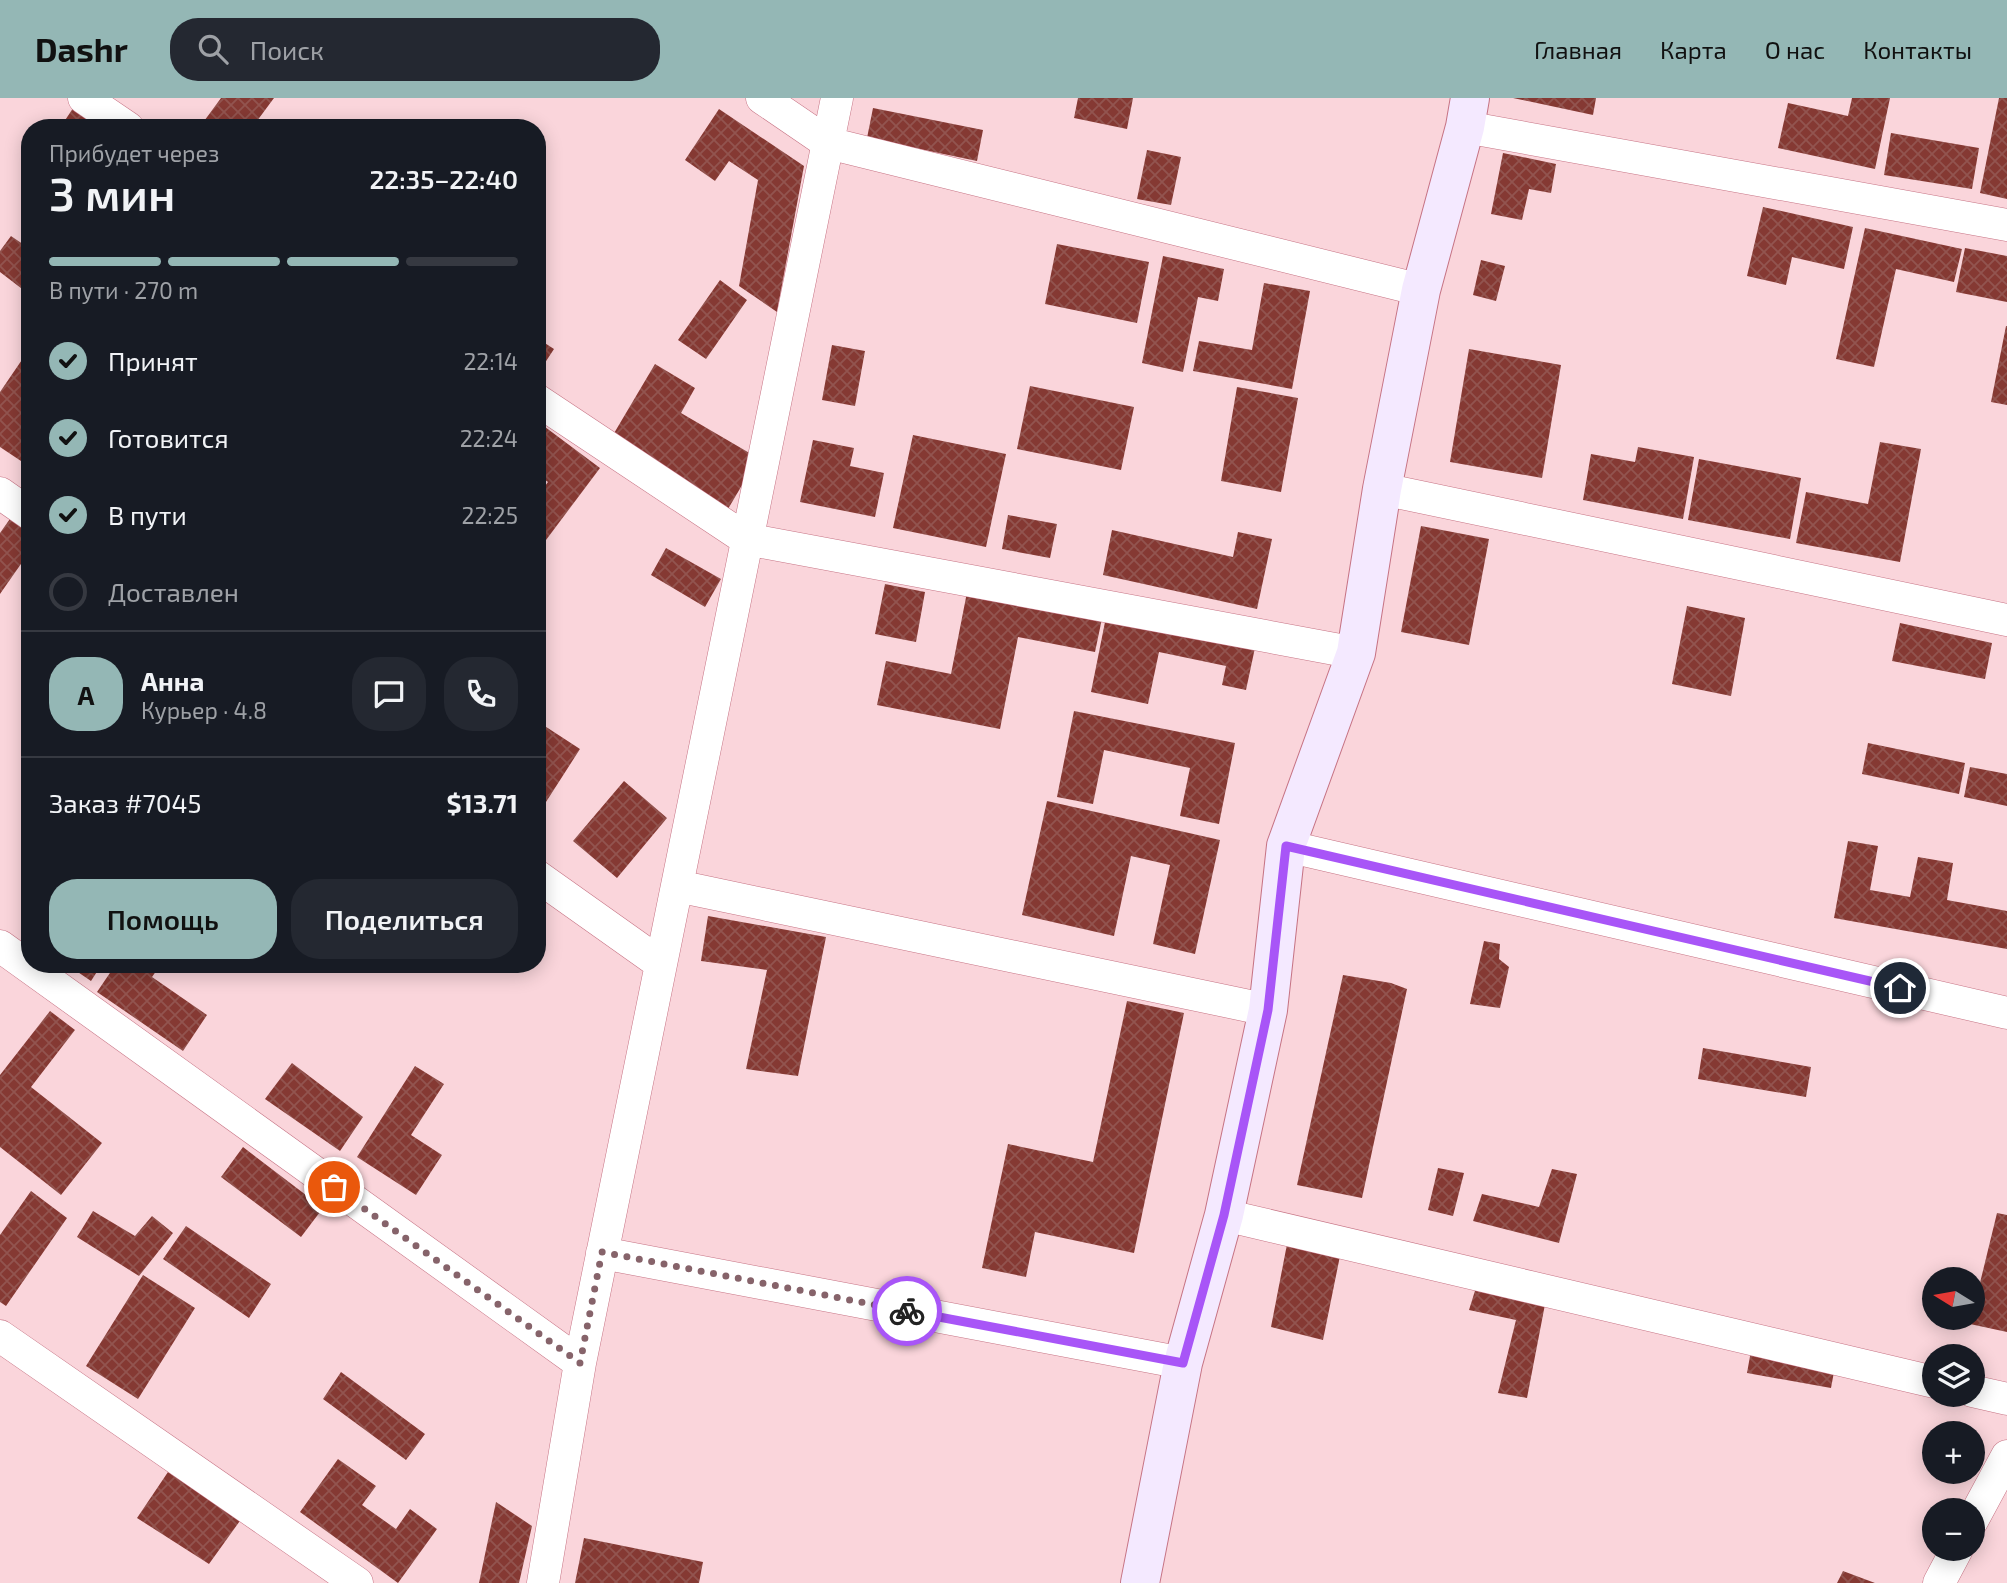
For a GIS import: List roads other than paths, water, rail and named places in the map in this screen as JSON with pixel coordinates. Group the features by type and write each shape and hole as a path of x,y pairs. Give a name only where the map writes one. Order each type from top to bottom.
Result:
{"street":[{"path":"84,98 115,119"},
{"path":"762,98 828,143 1421,290"},
{"path":"543,1583 580,1363 837,98"},
{"path":"1149,1581 1183,1363 1224,1215 1268,1010 1286,846 1356,653 1382,488 1421,290 1467,113 2007,225"},
{"path":"546,406 746,539 1356,653"},
{"path":"1382,488 2007,620"},
{"path":"0,493 21,508"},
{"path":"1286,846 2007,1013"},
{"path":"546,882 661,964"},
{"path":"677,886 1268,1010"},
{"path":"0,946 21,961"},
{"path":"38,973 580,1363"},
{"path":"1224,1215 1922,1379"},
{"path":"602,1252 1183,1363"},
{"path":"0,1336 357,1583"},
{"path":"1985,1394 2007,1399"},
{"path":"1984,1498 2007,1456"},
{"path":"1939,1583 1951,1561"}]}
